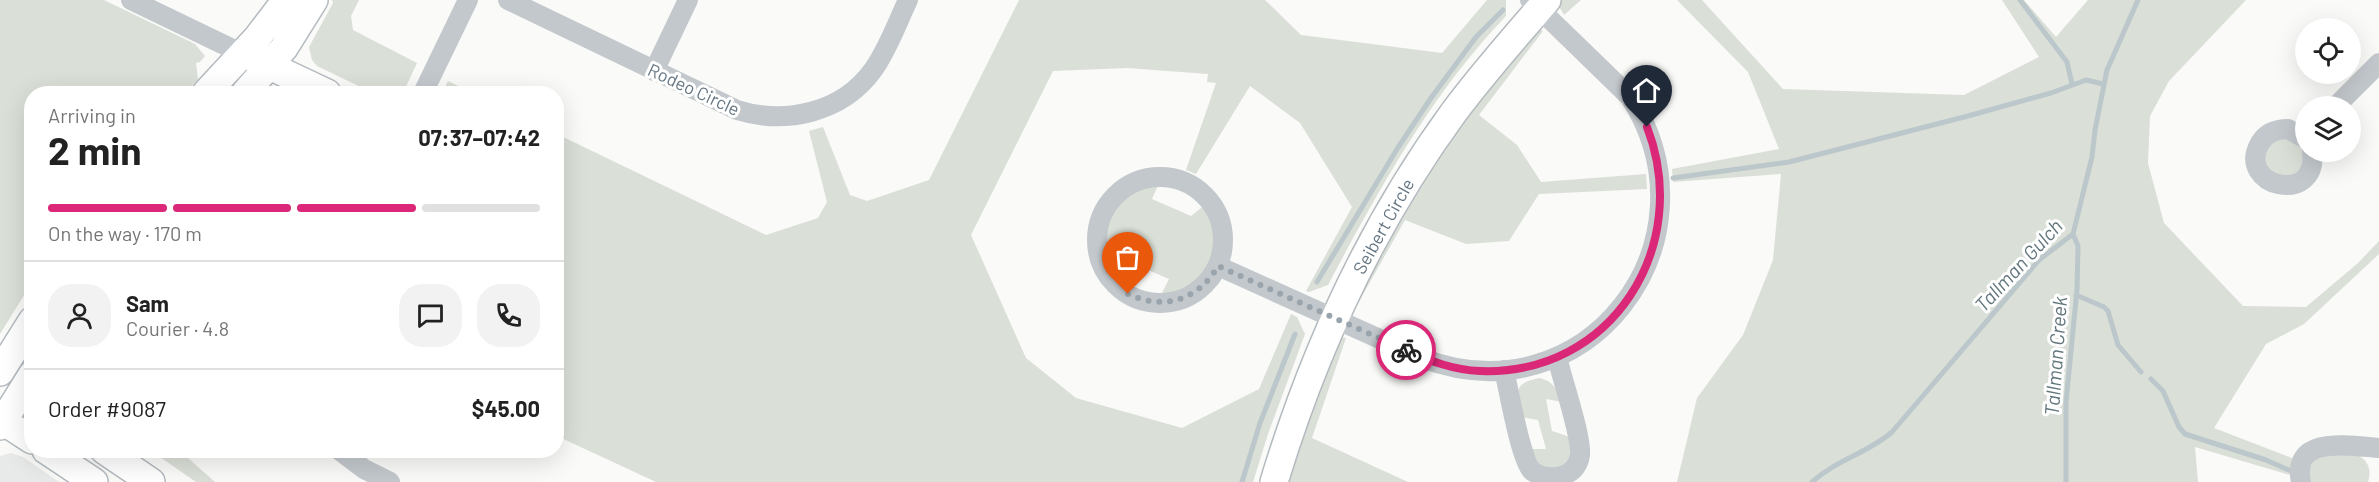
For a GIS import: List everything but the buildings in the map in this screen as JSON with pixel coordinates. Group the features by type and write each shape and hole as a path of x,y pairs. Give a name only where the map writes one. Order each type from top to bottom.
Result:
{"street":[{"path":"131,0 312,86"},
{"path":"213,86 243,54 286,0"},
{"path":"251,86 285,48 314,0"},
{"path":"426,86 468,0"},
{"name":"Rodeo Circle","path":"508,0 748,114 777,117 816,111 843,98 866,78 878,61 908,0"},
{"path":"654,71 688,0"},
{"path":"1218,266 1434,363 1469,370 1504,370 1536,364 1557,357 1588,339 1604,326 1633,293 1647,264 1658,230 1660,180 1652,142 1642,117 1630,97 1539,3"},
{"name":"Seibert Circle","path":"1274,482 1305,388 1334,318 1373,241 1425,154 1481,76 1539,3"},
{"path":"2346,96 2379,63"},
{"path":"1165,176 1191,185 1206,196 1220,220 1223,248 1218,266 1200,289 1174,302 1155,303 1128,294 1113,282 1099,257 1096,238 1103,210 1121,189 1146,178 1165,176"},
{"path":"0,372 24,334"},
{"path":"1504,370 1526,462 1538,476 1546,480 1558,480 1576,468 1580,448 1557,357"},
{"path":"21,388 1,422 24,435"},
{"path":"2301,482 2303,460 2307,454 2320,447 2379,448"},
{"path":"58,458 94,482"},
{"path":"116,458 151,482"},
{"path":"350,458 364,469 390,482"}],"shaded area":[{"path":"0,0 104,0 195,44 205,56 196,63 198,79 192,86 24,86 24,295 0,334"},
{"path":"332,0 359,0 351,16 353,30 417,63 406,86 358,86 317,66 312,60 309,47 333,3"},
{"path":"1019,0 1265,0 1301,35 1442,53 1487,0 1506,0 1506,16 1454,78 1408,144 1366,214 1328,285 1309,292 1306,291 1352,207 1300,123 1250,86 1196,174 1186,170 1216,83 1207,82 1208,74 1127,68 1053,71 971,235 1026,358 1076,398 1182,428 1259,389 1291,314 1297,317 1305,334 1253,482 656,482 564,439 564,137 766,235 818,218 827,202 809,131 823,127 850,195 867,201 929,180"},
{"path":"1562,0 1581,0 1564,15 1558,5"},
{"path":"1677,0 1702,0 1783,89 1964,95 2039,57 2002,0 2024,0 2056,37 2088,0 2246,0 2169,81 2150,116 2148,163 2164,223 2243,306 2306,307 2358,263 2379,241 2379,254 2304,324 2266,344 2214,428 2292,458 2290,475 2195,447 2198,482 1677,482 1697,398 1743,335 1773,260 1781,174 1673,182 1672,169 1779,149 1748,72"},
{"path":"1537,29 1543,31 1479,115 1517,145 1541,182 1646,174 1647,189 1539,194 1509,241 1466,244 1405,220 1352,314 1370,268 1461,120"},
{"path":"448,81 458,86 446,86"},
{"path":"2282,135 2295,142 2295,162 2305,162 2304,166 2289,178 2266,170 2264,147"},
{"path":"1151,182 1159,183 1152,199 1191,216 1206,204 1213,218 1216,233 1213,260 1206,273 1184,291 1169,296 1162,293 1169,279 1132,263 1113,269 1109,266 1105,252 1104,238 1109,213 1125,194"},
{"path":"1341,337 1346,338 1312,438 1408,482 1285,482 1301,433"},
{"path":"1540,378 1554,387 1562,402 1546,399 1552,431 1570,437 1573,445 1569,466 1543,472 1531,449 1546,449 1538,420 1522,417 1518,395 1520,386"},
{"path":"11,453 23,457 59,482 0,482 0,456"},
{"path":"2356,454 2368,465 2370,473 2368,482 2308,482 2307,475 2316,455"},
{"path":"162,458 188,458 215,482 196,482"}],"waterway":[{"path":"2020,0 2067,62 2072,84"},
{"name":"Tallman Gulch","path":"1812,482 1821,474 1873,446 1892,432 2039,260 2073,234 2092,157 2107,70 2138,0"},
{"path":"1317,282 1397,149 1431,98 1476,37 1503,10"},
{"path":"1673,178 1789,162 1968,116 2051,93 2086,80 2103,84"},
{"name":"Tallman Creek","path":"2066,482 2066,402 2077,290 2078,246 2073,234"},
{"path":"2076,295 2108,311 2118,345 2141,372"},
{"path":"1242,482 1260,423 1295,334"},
{"path":"2151,379 2163,391 2179,427 2185,434 2266,460 2291,471"}],"way so far":[{"path":"1128,294 1146,302 1174,302 1200,289 1218,266 1406,350"}],"route":[{"path":"1406,350 1434,363 1457,369 1504,370 1545,362 1557,357 1588,339 1604,326 1633,293 1651,254 1658,230 1661,200 1660,174 1656,152 1647,127"}]}
